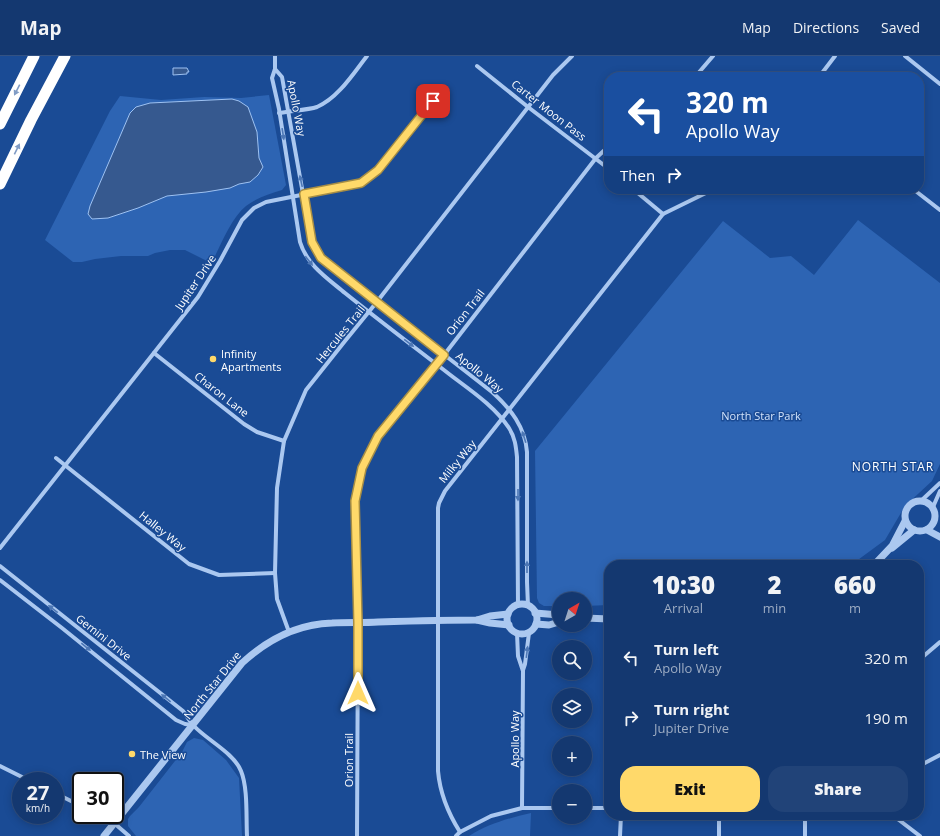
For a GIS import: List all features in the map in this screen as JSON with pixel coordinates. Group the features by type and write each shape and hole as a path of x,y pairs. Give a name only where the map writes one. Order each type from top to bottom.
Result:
{"highway":[{"path":"0,124 34,56"},
{"path":"0,184 65,56"}],"street":[{"name":"Apollo Way","path":"275,56 275,69 272,78 300,242 308,260 321,273 369,312 480,398 502,419 514,436 517,457 518,605"},
{"path":"279,113 316,107 332,97 346,83 367,56"},
{"name":"Hercules Trail","path":"289,632 277,600 275,573 277,488 284,441 306,390 369,312 553,75 572,56"},
{"path":"699,72 713,56"},
{"path":"823,72 835,56"},
{"path":"905,56 940,84"},
{"name":"Carter Moon Pass","path":"477,66 604,165"},
{"name":"Apollo Way","path":"275,69 282,77 312,242 318,255 376,303 492,392 519,423 528,452 528,606"},
{"name":"Jupiter Drive","path":"0,548 206,285 234,233 247,213 266,202 361,183 378,170 442,89"},
{"name":"Orion Trail","path":"357,836 358,623 355,501 362,468 378,436 444,355 596,158 604,151"},
{"path":"639,194 663,214"},
{"name":"Milky Way","path":"460,832 449,815 439,785 439,502 445,490 663,214 704,194"},
{"path":"919,194 940,210"},
{"name":"Charon Lane","path":"154,353 244,424 257,432 284,441"},
{"name":"Halley Way","path":"56,458 189,564 219,575 275,573"},
{"path":"922,500 940,483"},
{"path":"933,507 940,491"},
{"path":"917,500 922,500 926,501 933,507 938,522 927,530 914,530 907,525 904,517 910,504 917,500"},
{"path":"888,552 906,521"},
{"path":"879,560 914,530"},
{"path":"927,530 940,537"},
{"name":"Gemini Drive","path":"0,566 183,711 193,726 232,758 241,770 246,796 247,836"},
{"name":"Gemini Drive","path":"0,580 69,633 176,720 193,726"},
{"path":"536,613 536,624 529,632 525,634 516,633 509,625 508,614 518,605 528,606 536,613 552,614"},
{"name":"North Star Drive","path":"477,620 490,616 508,614"},
{"path":"592,618 604,619"},
{"name":"North Star Drive","path":"124,812 242,663 254,652 289,632 331,623 477,620 509,625"},
{"path":"536,624 552,624"},
{"name":"Apollo Way","path":"522,808 523,671 529,632"},
{"name":"Apollo Way","path":"516,633 518,656 523,671"},
{"path":"924,656 940,642"},
{"path":"924,763 940,755"},
{"path":"0,766 12,772"},
{"path":"456,836 460,832 491,816 522,808 552,808"},
{"path":"592,808 604,808"},
{"path":"620,836 621,820"},
{"path":"719,820 719,836"},
{"path":"805,820 805,836"},
{"path":"899,820 920,836"},
{"path":"114,824 129,836"},
{"name":"North Star Drive","path":"104,836 114,824"}],"green space":[{"path":"269,95 286,185 282,190 254,201 241,211 231,225 212,262 185,250 170,250 148,256 121,256 73,262 45,240 110,111 120,96 161,100 204,97 241,98"},
{"name":"North Star Park","path":"858,220 940,283 940,464 932,481 905,506 885,540 858,560 604,560 604,605 592,606 592,592 552,592 552,606 544,606 539,603 537,598 535,451 723,221 770,258 791,256 814,275"},
{"path":"194,738 203,740 226,760 239,778 242,836 136,836 128,826 128,819 182,752 187,742"},
{"path":"531,813 530,836 469,836 499,822"}],"shaded area":[{"path":"173,68 187,68 189,72 187,72 187,74 173,75"},
{"path":"232,99 239,101 248,107 257,132 259,158 263,167 258,175 250,182 239,184 230,188 167,196 108,218 92,219 88,214 90,206 130,113 136,107 150,103"}],"place":[{"name":"Infinity Apartments","path":"213,359"},
{"name":"The View","path":"132,754"}],"district":[{"name":"NORTH STAR","path":"893,466"}],"route":[{"path":"358,693 355,501 362,468 378,436 444,355 376,303 318,255 312,242 304,194 361,183 378,170 433,101"}]}
